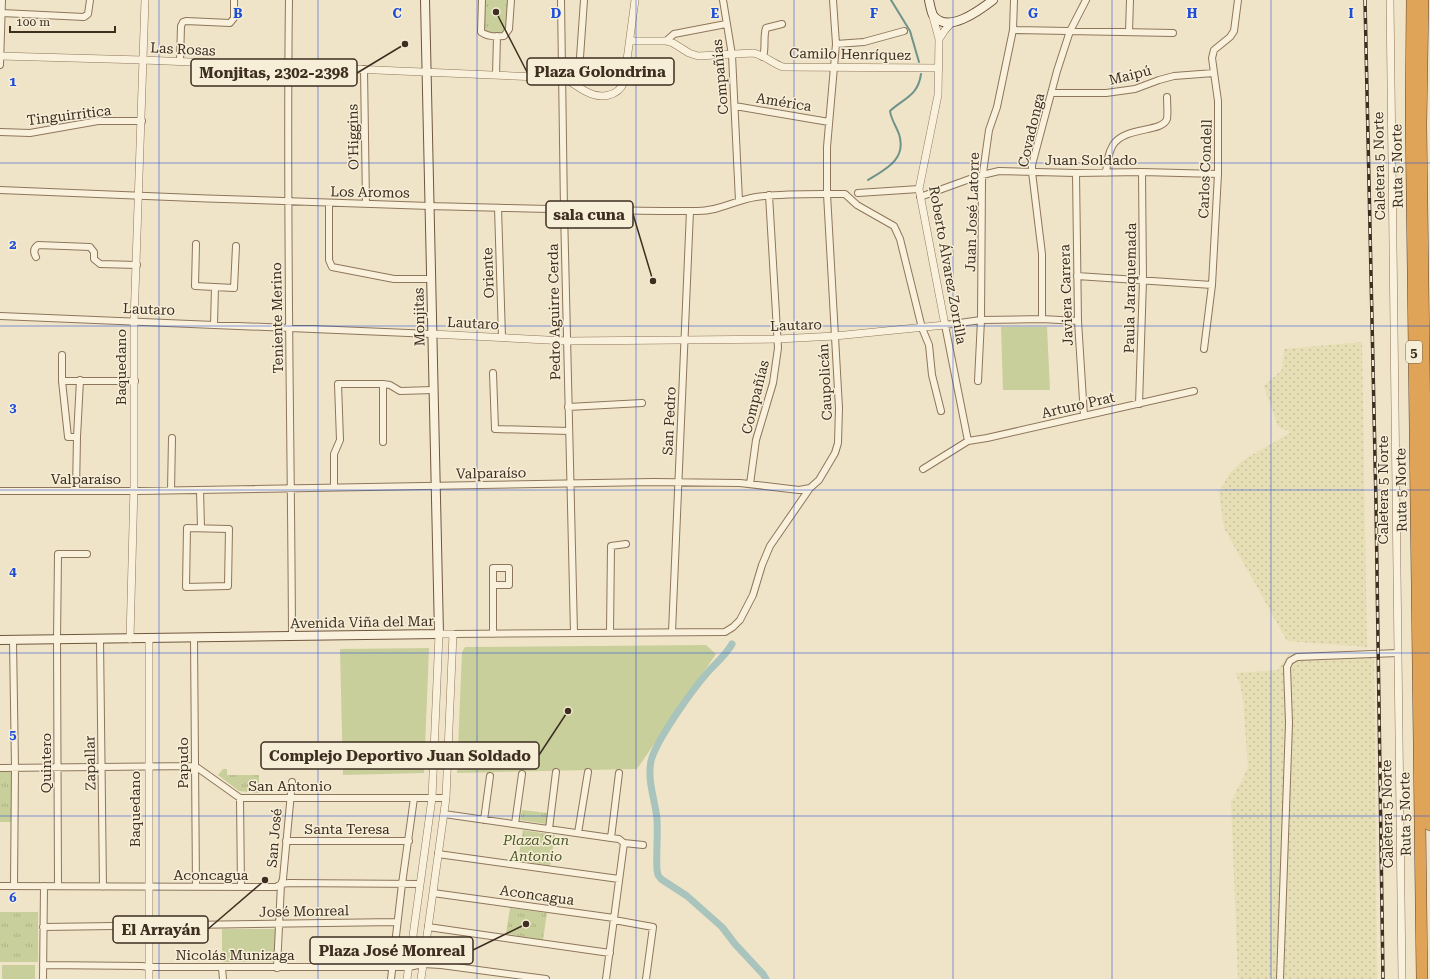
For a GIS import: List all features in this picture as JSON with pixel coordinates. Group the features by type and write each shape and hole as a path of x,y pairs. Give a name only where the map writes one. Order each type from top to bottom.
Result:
{"highway":[{"name":"Ruta 5 Norte","path":"1412,0 1411,114 1422,979"},
{"name":"Ruta 5 Norte","path":"1422,0 1421,132 1430,824"}],"main road":[{"name":"Monjitas","path":"424,0 430,206 434,486 439,634"},
{"name":"Roberto Álvarez Zorrilla","path":"929,0 932,13"},
{"path":"932,13 940,21 952,22 968,17 993,0"},
{"name":"Avenida Viña del Mar","path":"0,640 439,634"}],"street":[{"path":"0,64 2,0"},
{"path":"2,13 84,17 88,14 90,0"},
{"name":"Baquedano","path":"130,639 134,491 134,322 145,0"},
{"path":"180,62 181,24 186,21 230,23 234,18 234,0"},
{"name":"Teniente Merino","path":"289,0 287,202 292,488 292,636"},
{"path":"482,0 481,32 486,35 497,36 504,36 509,29 511,0"},
{"name":"Pedro Aguirre Cerda","path":"562,0 569,484 574,633"},
{"path":"578,86 584,0"},
{"path":"630,41 635,0"},
{"name":"Compañías","path":"723,0 732,55 739,201"},
{"name":"Caupolicán","path":"725,632 733,628 740,620 753,595 762,565 770,546 810,488 819,480 831,461 838,443 840,427 827,194 829,122 836,44 833,0"},
{"name":"Juan José Latorre","path":"978,381 981,320 983,174 989,130 997,107 1013,30 1014,0"},
{"name":"Covadonga","path":"1042,319 1042,254 1032,172 1044,117 1057,71 1070,31 1086,0"},
{"path":"1129,32 1130,0"},
{"name":"Carlos Condell","path":"1204,349 1212,284 1218,174 1218,101 1212,58 1214,50 1230,37 1234,31 1238,0"},
{"name":"Caletera 5 Norte","path":"1390,0 1402,979"},
{"name":"Roberto Álvarez Zorrilla","path":"932,13 939,39 938,96 919,193 968,441"},
{"path":"939,39 952,22"},
{"name":"Camilo Henríquez","path":"666,41 674,34 726,24"},
{"path":"764,57 766,28 782,24"},
{"path":"1013,30 1173,33"},
{"path":"836,44 864,42 904,31"},
{"path":"496,75 497,36"},
{"name":"Las Rosas","path":"0,56 143,60 562,78 570,80 595,96 610,95 617,93 622,89 630,41"},
{"name":"Camilo Henríquez","path":"630,41 666,41 698,56 753,53 760,54 775,64 783,66 939,68"},
{"name":"O'Higgins","path":"364,69 366,204"},
{"name":"Maipú","path":"1052,93 1106,93 1134,89 1174,76 1214,73"},
{"path":"1106,173 1110,152 1116,141 1129,133 1159,127 1167,119 1167,97"},
{"name":"América","path":"735,106 829,122"},
{"name":"Tinguirritica","path":"0,132 30,133 98,121 142,121"},
{"name":"Juan Soldado","path":"858,194 919,193 983,174 1013,171 1218,174"},
{"name":"Paula Jaraquemada","path":"1139,404 1143,280 1142,172"},
{"name":"Javiera Carrera","path":"1076,173 1078,321 1084,416"},
{"name":"Los Aromos","path":"0,190 287,202 564,210 690,211 716,209 739,201"},
{"path":"739,201 754,197 769,196 845,194 857,205 894,226 900,239 922,328 929,345 932,375 941,411"},
{"name":"Compañías","path":"750,484 756,440 770,398 774,378 778,339 769,196"},
{"path":"328,203 329,262 332,266 394,280 431,279"},
{"name":"Oriente","path":"498,208 502,337"},
{"name":"San Pedro","path":"672,632 690,211"},
{"path":"196,244 195,286 215,288 234,288 236,246"},
{"path":"36,257 34,254 38,245 90,247 94,252 94,259 100,264 137,265"},
{"path":"1077,276 1212,284"},
{"path":"214,325 215,288"},
{"name":"Lautaro","path":"0,316 289,327 568,341 778,339 835,336 945,325"},
{"path":"945,325 981,320 1042,319 1078,321"},
{"path":"62,355 62,381 68,437 77,438"},
{"path":"493,373 495,429 568,431"},
{"path":"76,491 80,380"},
{"path":"62,381 135,381"},
{"path":"334,487 334,454 340,440 338,384 383,384 390,385 400,391 433,390"},
{"path":"383,384 383,442"},
{"name":"Arturo Prat","path":"968,441 1194,391"},
{"path":"568,407 642,403"},
{"path":"171,490 172,438"},
{"path":"923,469 968,441"},
{"name":"Valparaíso","path":"0,491 134,491 678,483 750,484 799,490 810,488"},
{"path":"200,490 201,528"},
{"path":"187,528 201,528 229,529 228,586 186,587 187,528"},
{"path":"610,633 611,546 626,544"},
{"name":"Quintero","path":"58,886 58,554 87,554"},
{"path":"493,585 493,634"},
{"name":"Avenida Viña del Mar","path":"439,634 725,632"},
{"path":"407,979 432,798 439,634"},
{"path":"421,979 446,798 452,634"},
{"name":"Papudo","path":"194,638 196,887"},
{"name":"Zapallar","path":"100,639 103,887"},
{"name":"Baquedano","path":"149,639 149,979"},
{"path":"13,640 15,767 14,886"},
{"path":"1280,979 1289,724 1288,664 1292,659 1297,657 1398,653"},
{"path":"0,768 195,766"},
{"name":"San Antonio","path":"195,766 240,798 446,798"},
{"path":"549,829 556,772"},
{"path":"578,833 588,772"},
{"path":"611,838 619,772"},
{"path":"515,824 522,774"},
{"path":"484,820 490,776"},
{"name":"San José","path":"276,968 281,884 292,782"},
{"path":"240,798 241,887"},
{"path":"391,979 397,922 414,798"},
{"path":"444,814 619,839 624,843 643,845"},
{"name":"Santa Teresa","path":"286,840 409,841"},
{"path":"606,979 624,843"},
{"path":"438,854 619,879"},
{"name":"Aconcagua","path":"0,886 276,887 281,884 289,883 420,884"},
{"path":"43,979 44,886"},
{"name":"Aconcagua","path":"433,893 614,919 653,927 646,979"},
{"name":"José Monreal","path":"44,927 397,922"},
{"path":"428,927 610,953"},
{"name":"Nicolás Munizaga","path":"43,965 276,968 392,967 441,964 546,979"},
{"path":"222,968 223,979"}],"shaded area":[{"path":"1362,342 1367,647 1287,641 1224,528 1219,492 1229,474 1242,461 1291,432 1278,427 1264,386 1282,370 1284,349"},
{"path":"1289,653 1374,658 1377,979 1238,979 1231,802 1248,768 1243,700 1240,683 1235,673 1278,670"}],"green space":[{"path":"485,0 508,0 507,27 501,34 489,33 484,29"},
{"path":"1001,327 1047,327 1050,390 1003,390"},
{"path":"706,645 716,654 637,769 457,773 462,652 465,647"},
{"path":"429,648 424,773 343,775 340,649"},
{"path":"223,769 227,769 227,775 259,775 259,793 239,791 218,775"},
{"path":"12,770 12,822 0,822 0,771"},
{"path":"522,810 548,813 546,824 520,820"},
{"name":"Plaza San Antonio","path":"523,830 555,835 550,866 518,861"},
{"path":"510,908 547,913 543,940 506,934"},
{"path":"0,912 38,912 38,962 0,962"},
{"path":"222,929 275,929 275,962 222,962"},
{"path":"2,965 35,965 35,979 2,979"}],"waterway":[{"path":"891,0 910,31 919,62"},
{"path":"868,180 882,172 897,157 901,143 890,111 914,92 921,74"},
{"path":"732,644 701,680 685,702 667,728 654,752 651,761 650,776 657,819 657,870 661,879 687,896 722,927 766,979"}],"railway":[{"path":"1365,0 1376,503 1383,979"}],"place":[{"name":"Plaza Golondrina","path":"496,12"},
{"name":"Monjitas, 2302-2398","path":"405,44"},
{"name":"sala cuna","path":"653,281"},
{"name":"Complejo Deportivo Juan Soldado","path":"568,711"},
{"name":"El Arrayán","path":"265,880"},
{"name":"Plaza José Monreal","path":"526,924"}]}
